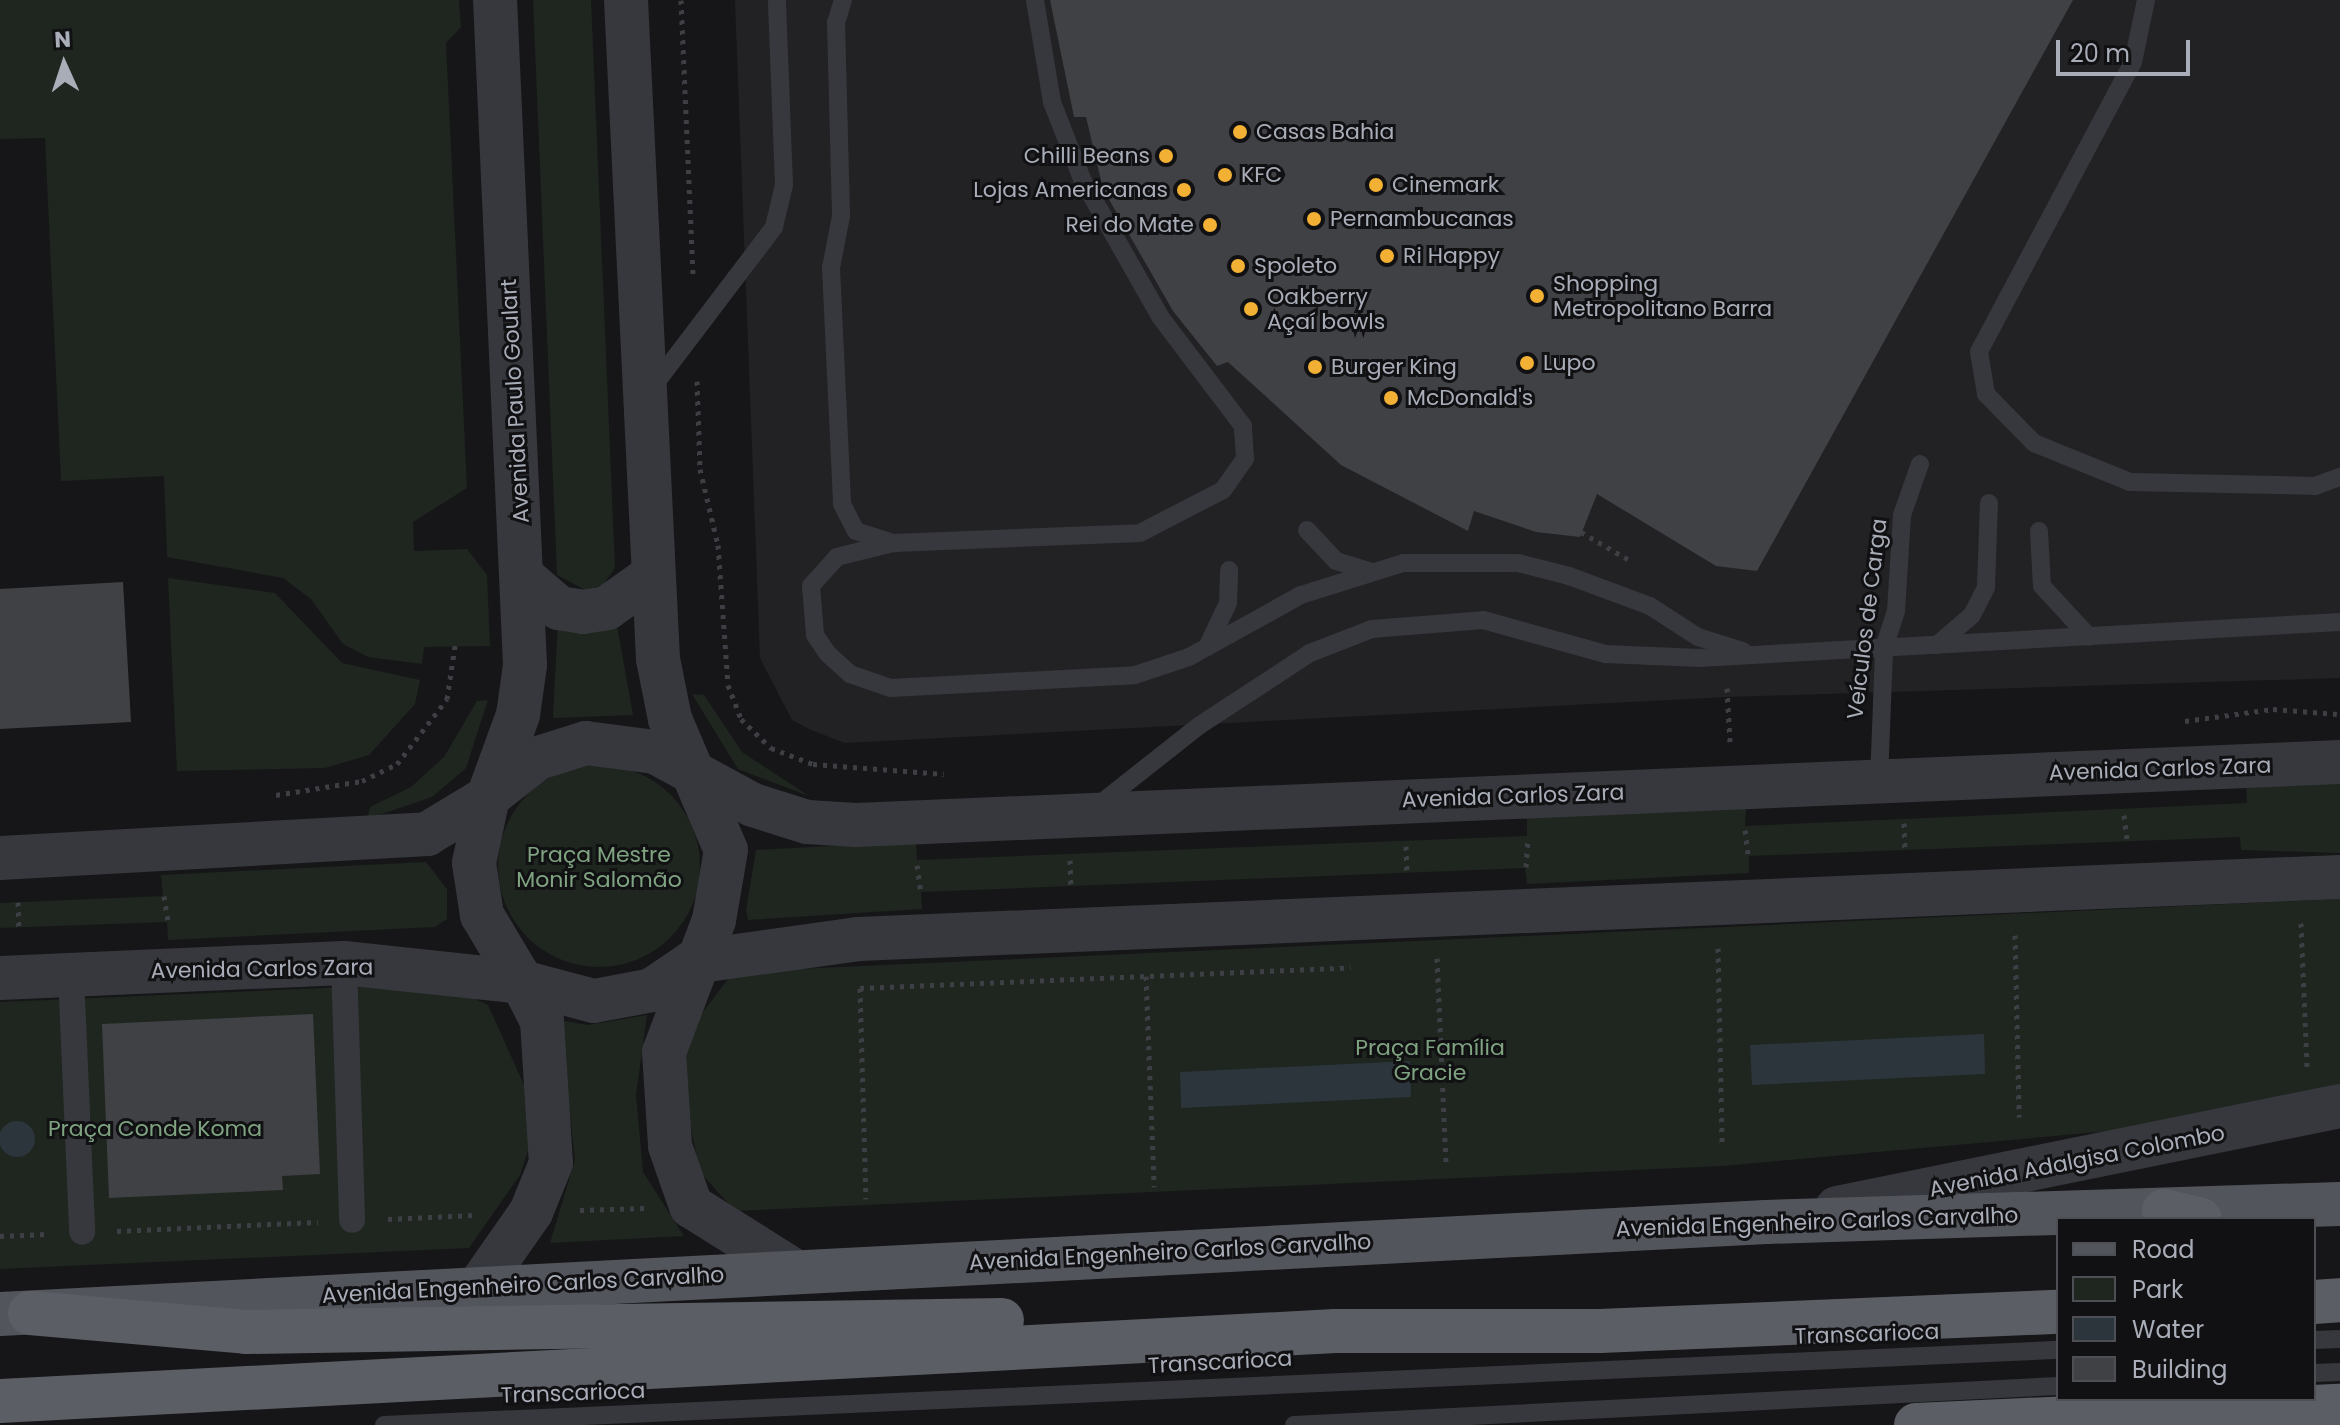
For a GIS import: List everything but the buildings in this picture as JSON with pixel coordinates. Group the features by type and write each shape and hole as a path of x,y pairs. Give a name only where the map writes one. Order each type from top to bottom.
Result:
{"highway":[{"path":"2316,1302 2340,1300"},
{"path":"0,1401 1335,1331 1600,1331 2056,1312"},
{"path":"15,1314 246,1332 1251,1316 1335,1331"},
{"path":"1916,1425 2340,1406"}],"main road":[{"name":"Avenida Engenheiro Carlos Carvalho","path":"2063,1217 2182,1215 2340,1204"},
{"name":"Avenida Engenheiro Carlos Carvalho","path":"15,1314 793,1270 1766,1222 2056,1217"}],"street":[{"name":"Avenida Paulo Goulart","path":"488,797 518,715 523,577 495,0"},
{"path":"626,0 649,578 670,719 726,850 725,885 693,962 664,1052 670,1146 691,1206 793,1270"},
{"path":"523,577 549,602 583,612 607,608 649,578"},
{"path":"0,858 427,834 488,797 538,758 586,743 655,752 693,778"},
{"name":"Avenida Carlos Zara","path":"693,778 807,822 2340,762"},
{"path":"478,1288 531,1212 551,1163 553,1105 542,1021 482,915 474,863 488,797"},
{"path":"522,982 564,996 624,999 693,962 859,939 2320,877"},
{"path":"344,963 352,1220"},
{"name":"Avenida Carlos Zara","path":"0,978 344,963 522,982"},
{"path":"71,975 82,1232"},
{"name":"Avenida Adalgisa Colombo","path":"1766,1222 2340,1106"}],"lane":[{"path":"643,399 774,227 784,185 777,0"},
{"path":"843,0 836,23 841,216 831,268 842,504 856,531 894,543"},
{"path":"1035,0 1052,102 1082,179 1161,318 1243,426 1245,458 1223,490 1140,533 894,543 837,557 811,586 815,635 850,674 891,688 1135,675 1207,647 1301,595 1369,571 1403,563 1518,563 1608,588 1698,637 1757,655"},
{"path":"2146,0 2133,62 2001,303 1977,372 1994,408 2022,433 2108,476 2156,487 2334,480 2340,460"},
{"name":"Veículos de Carga","path":"1879,781 1884,648 1896,611 1902,515 1920,464"},
{"path":"1937,645 1972,615 1986,587 1989,503"},
{"path":"1307,530 1336,561 1369,571"},
{"path":"2039,531 2049,600 2089,637"},
{"path":"1207,647 1228,603 1229,570"},
{"path":"1089,812 1248,693 1330,643 1372,629 1483,620 1606,654 1757,655 2340,622"},
{"path":"2316,1340 2340,1339"},
{"name":"Transcarioca","path":"384,1425 2056,1350"},
{"path":"2316,1373 2340,1372"},
{"path":"1294,1425 2056,1386"}],"path":[{"path":"265,799 301,786 362,781 397,764 447,699 455,646"},
{"path":"2124,809 2127,842"},
{"path":"1904,819 1905,850"},
{"path":"1744,826 1748,856"},
{"path":"1526,868 1528,836"},
{"path":"1406,841 1407,873"},
{"path":"1070,854 1071,887"},
{"path":"917,860 921,892"},
{"path":"2307,1070 2320,877"},
{"path":"2019,1117 2013,938 2031,911 2031,888"},
{"path":"164,896 168,922"},
{"path":"18,902 19,927"},
{"path":"1717,902 1722,1143"},
{"path":"1446,913 1447,938 1435,964 1446,1165"},
{"path":"1143,926 1154,1187"},
{"path":"859,939 866,1199"},
{"path":"0,1236 691,1206"}],"shaded area":[{"path":"735,0 2340,0 2340,678 1727,697 845,743 811,730 792,720 760,658"}],"green space":[{"path":"0,0 459,0 461,27 446,43 467,488 413,522 414,551 467,549 487,575 490,646 424,647 422,664 368,657 343,644 311,599 283,578 167,557 164,476 61,481 45,138 0,139"},
{"path":"533,0 591,0 615,568 603,585 587,591 557,575"},
{"path":"168,578 275,593 342,663 420,680 415,704 369,755 325,768 177,771"},
{"path":"558,620 616,620 633,715 553,718"},
{"path":"692,694 704,695 742,752 809,796 738,769"},
{"path":"488,700 466,768 432,797 367,819 370,807 411,787 444,757 477,701"},
{"name":"Praça Mestre Monir Salomão","path":"599,765 638,773 670,795 692,827 700,866 692,905 670,937 638,959 599,967 560,959 528,937 506,905 498,866 506,827 528,795 560,773"},
{"path":"2340,780 2340,853 2241,850 2240,837 1749,856 1749,873 1527,884 1525,868 921,892 922,909 748,920 746,910 756,850 916,841 917,860 1527,836 1527,817 1746,808 1745,826 1904,819 2247,803 2246,783"},
{"path":"426,862 447,889 447,919 435,927 168,940 167,922 0,928 0,903 163,896 161,875"},
{"name":"Praça Família Gracie","path":"2340,899 2340,1084 2210,1122 1723,1166 735,1211 700,1172 686,1104 684,1057 693,1025 728,979 752,971"},
{"name":"Praça Conde Koma","path":"420,984 450,987 488,1005 525,1087 529,1148 520,1175 469,1248 0,1269 0,1002"},
{"path":"647,1015 636,1095 643,1172 684,1236 550,1243 575,1160 559,1020 588,1025"}],"water":[{"path":"1984,1034 1985,1074 1752,1085 1750,1045"},
{"path":"1410,1061 1411,1097 1181,1108 1180,1072"},
{"path":"17,1121 30,1126 35,1139 30,1152 17,1157 4,1152 -1,1139 4,1126"}],"place":[{"name":"Casas Bahia","path":"1240,132"},
{"name":"Chilli Beans","path":"1166,156"},
{"name":"KFC","path":"1225,175"},
{"name":"Cinemark","path":"1376,185"},
{"name":"Lojas Americanas","path":"1184,190"},
{"name":"Pernambucanas","path":"1314,219"},
{"name":"Rei do Mate","path":"1210,225"},
{"name":"Ri Happy","path":"1387,256"},
{"name":"Spoleto","path":"1238,266"},
{"name":"Shopping Metropolitano Barra","path":"1537,296"},
{"name":"Oakberry Açaí bowls","path":"1251,309"},
{"name":"Lupo","path":"1527,363"},
{"name":"Burger King","path":"1315,367"},
{"name":"McDonald's","path":"1391,398"}]}
